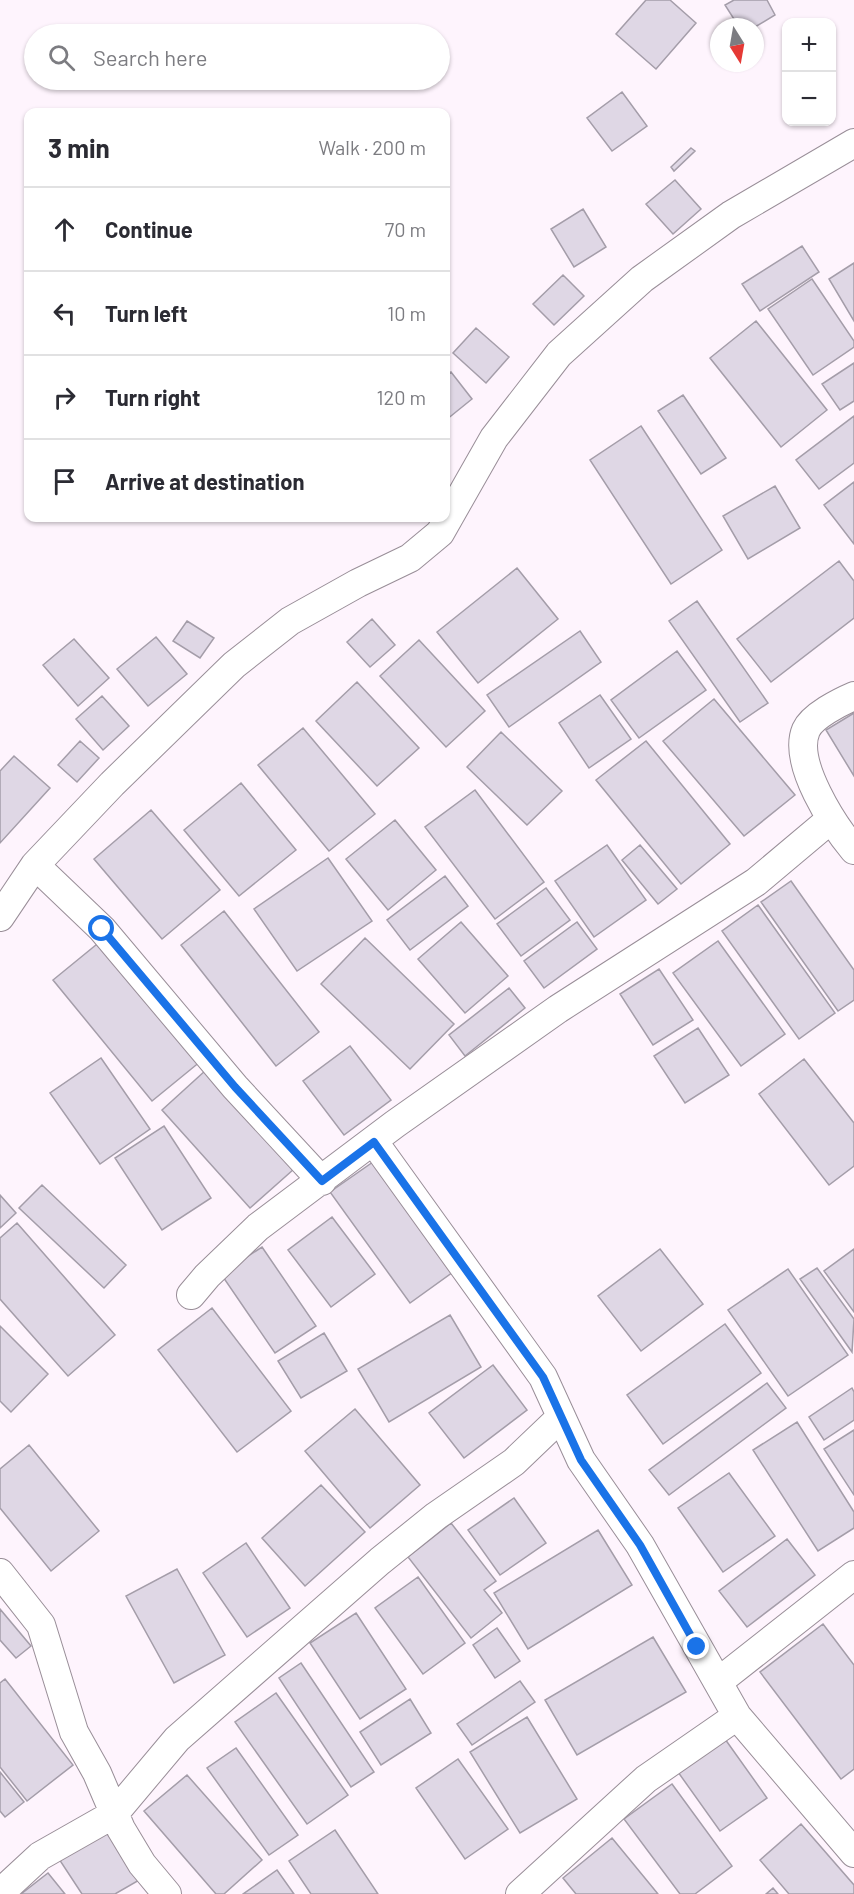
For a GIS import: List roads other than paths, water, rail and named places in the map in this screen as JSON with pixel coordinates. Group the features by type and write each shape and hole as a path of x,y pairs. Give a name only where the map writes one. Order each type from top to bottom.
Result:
{"street":[{"path":"450,515 494,438 559,354 634,287 731,215 854,143"},
{"path":"0,917 35,865 112,784 234,665 290,621 358,583 410,558 440,533 446,522"},
{"path":"854,696 824,712 806,729 804,749 811,780 831,819 854,850"},
{"path":"191,1295 207,1275 258,1227 425,1102 558,1008 756,882 831,819"},
{"path":"35,865 102,929 235,1087 322,1181"},
{"path":"374,1142 543,1377 581,1460 640,1545 737,1716 854,1853"},
{"path":"0,1893 40,1856 114,1814 186,1731 380,1561 436,1516 514,1461 561,1417"},
{"path":"0,1574 41,1625 74,1732 97,1773 114,1814 142,1864 167,1894"},
{"path":"718,1682 854,1575"},
{"path":"520,1894 646,1779 737,1716"}]}
